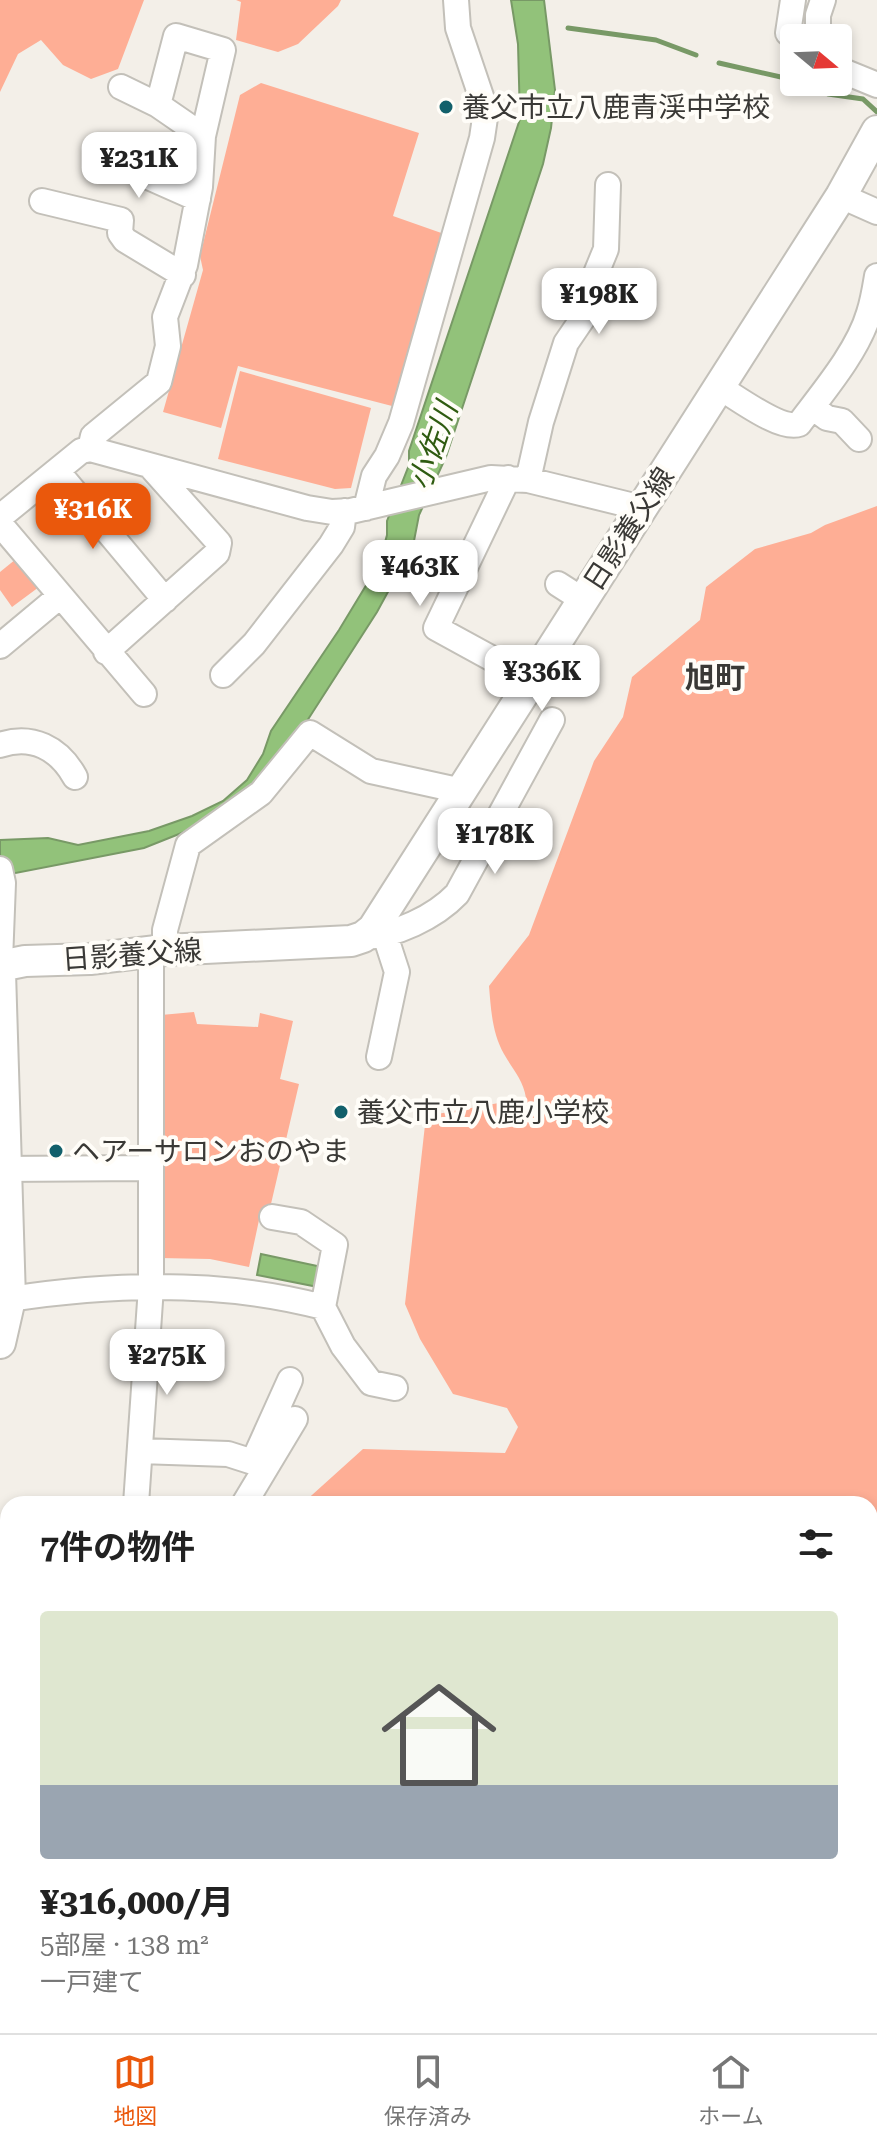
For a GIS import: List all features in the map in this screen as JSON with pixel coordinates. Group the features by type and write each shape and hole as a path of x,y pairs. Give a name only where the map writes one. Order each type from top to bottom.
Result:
{"main road":[{"name":"日影養父線","path":"0,967 25,961 335,942 374,936 381,919 531,680 571,592 642,508 841,196 877,131"},
{"path":"0,967 6,1288 0,1343"}],"street":[{"path":"223,675 254,644 342,527 365,508 374,476 387,456 401,423 482,138 486,111 458,28 456,0"},
{"path":"789,24 793,0"},
{"path":"818,24 823,0"},
{"path":"90,449 93,436 159,382 168,346 165,317 183,275 198,199 203,136 223,50 176,36 158,105"},
{"path":"852,75 877,85"},
{"path":"121,87 158,105 203,136"},
{"path":"101,156 198,199"},
{"path":"531,680 432,636 518,479 541,422 566,343 583,318 588,293 606,249 608,185"},
{"path":"841,196 877,212"},
{"path":"42,201 121,220 120,233 125,240 183,275"},
{"path":"719,387 790,426 799,424 862,332 874,302 877,276"},
{"path":"812,407 827,418 842,421 859,439"},
{"path":"0,517 81,451 90,449 307,508 365,508 491,478 518,479 642,508"},
{"path":"106,652 217,553 219,543 151,467"},
{"path":"57,471 165,600"},
{"path":"0,524 144,694"},
{"path":"0,646 60,596"},
{"path":"379,1057 397,972 374,936 438,910 457,894 552,720"},
{"path":"137,1496 151,1287 149,1168 158,951 188,845 261,793 310,733 371,771 462,791"},
{"path":"0,745 23,740 39,743 67,762 75,777"},
{"path":"0,967 2,876"},
{"path":"3,1169 149,1168"},
{"path":"272,1217 301,1222 335,1245 323,1307 343,1346 371,1383 395,1388"},
{"path":"6,1288 53,1293 151,1287 227,1289 279,1296 323,1307"},
{"path":"140,1451 228,1454 253,1462 290,1380"},
{"path":"249,1496 295,1419"}],"shaded area":[{"path":"0,0 144,0 118,69 91,79 63,65 41,40 18,54 0,92"},
{"path":"236,0 341,0 298,44 278,52 236,40 241,2"},
{"path":"261,83 419,133 393,216 447,235 392,406 238,366 221,428 163,412 203,270 200,256 240,95"},
{"path":"240,371 371,408 351,488 335,489 218,459"},
{"path":"877,506 877,1496 311,1496 363,1449 505,1453 518,1427 507,1408 453,1394 420,1339 405,1304 426,1116 526,1098 520,1080 497,1038 489,986 529,935 594,761 623,717 632,677 700,620 706,587 755,549 811,533"},
{"path":"16,559 39,587 12,607 0,590 0,572"},
{"path":"194,1012 197,1024 258,1027 260,1013 293,1021 280,1079 299,1084 267,1221 259,1220 249,1267 210,1259 160,1258 161,1015"}],"water":[{"name":"小佐川","path":"511,0 544,0 555,90 551,128 543,164 446,457 419,515 413,546 377,612 307,721 256,786 189,830 144,848 0,876 0,840 48,838 78,845 149,831 223,801 247,780 263,754 271,731 379,564 387,535 387,521 409,465 409,451 520,119 518,44"},
{"path":"261,1254 322,1267 318,1287 257,1275"}],"waterway":[{"path":"568,28 656,40 696,55"},
{"path":"719,63 780,77"},
{"path":"842,96 863,99 877,112"}],"place":[{"name":"養父市立八鹿青渓中学校","path":"446,107"},
{"name":"養父市立八鹿小学校","path":"341,1112"},
{"name":"ヘアーサロンおのやま","path":"56,1151"}],"district":[{"name":"旭町","path":"715,677"}]}
